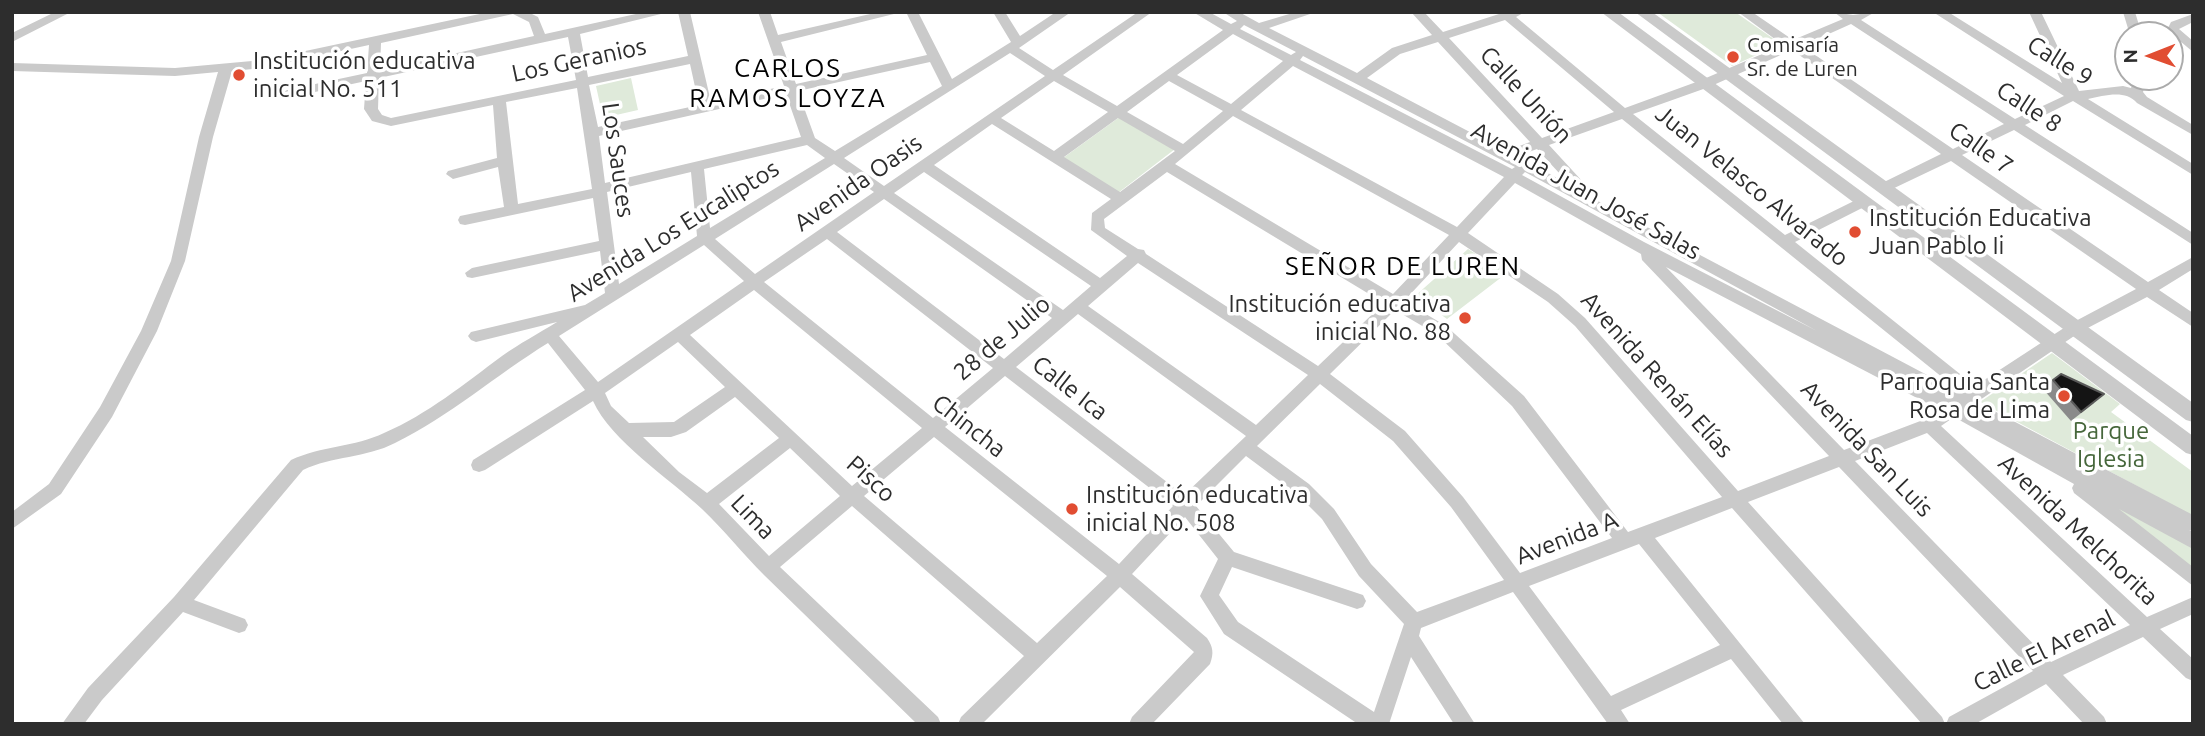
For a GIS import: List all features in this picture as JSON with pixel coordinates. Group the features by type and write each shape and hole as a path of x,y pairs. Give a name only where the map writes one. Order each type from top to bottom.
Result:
{"street":[{"path":"12,38 65,12"},
{"path":"12,67 175,72 263,64 507,12"},
{"path":"518,12 534,20 541,39"},
{"path":"287,94 663,12"},
{"path":"684,12 706,108"},
{"path":"764,12 809,140 886,191 1063,318"},
{"path":"775,40 895,12"},
{"path":"912,12 949,87"},
{"path":"999,12 1013,44 1054,76 1184,150"},
{"name":"Avenida Los Eucaliptos","path":"180,603 297,465 314,457 337,454 387,440 438,413 511,358 949,87 1065,12"},
{"name":"Avenida Oasis","path":"479,465 596,391 1146,12"},
{"name":"Avenida Juan José Salas","path":"1199,12 1232,29 1357,79 1505,156 1518,171 1639,246 1963,402"},
{"name":"Avenida Juan José Salas","path":"1229,12 1251,23 1297,56 1518,171 1600,209 1795,321"},
{"path":"1054,158 1232,29 1310,12"},
{"name":"Calle Unión","path":"1418,12 1600,209"},
{"path":"1608,12 2193,447"},
{"path":"1642,12 2193,414"},
{"name":"Calle 7","path":"1744,12 2193,321"},
{"path":"1505,156 1704,84 1793,46 1846,16 1870,12"},
{"name":"Calle 9","path":"1939,12 2193,170"},
{"path":"2035,12 2074,96"},
{"path":"1357,79 1396,51 1509,14"},
{"name":"Juan Velasco Alvarado","path":"1509,14 1623,113 1785,241 1963,402"},
{"name":"Calle 8","path":"1846,16 2193,240"},
{"path":"2193,18 2175,25 2173,30 2193,48"},
{"name":"Los Sauces","path":"573,32 592,133 613,296"},
{"path":"373,75 375,41"},
{"path":"1297,56 1166,165 1097,217 1098,230 1139,254 1320,375 1378,418 1412,448 1518,582 1620,724"},
{"path":"592,133 934,57"},
{"name":"Los Geranios","path":"373,75 371,109 377,118 391,122 695,59"},
{"path":"12,522 55,489 106,412 149,331 178,261 206,137 226,68"},
{"name":"Avenida Renán Elías","path":"1169,76 1458,234 1531,282 1580,322 1620,371 1935,724"},
{"path":"1883,188 2074,96 2123,90 2136,93 2142,100 2193,131"},
{"path":"499,100 512,212"},
{"path":"992,118 1121,199"},
{"path":"465,219 512,212 809,140"},
{"path":"453,174 504,161"},
{"path":"924,165 1101,286"},
{"path":"1166,165 1441,330 1499,381 1634,539 1734,648 1795,724"},
{"path":"697,166 704,237"},
{"path":"968,724 1121,575 1185,505 1394,302 1518,171"},
{"path":"1785,241 1863,202"},
{"name":"Avenida San Luis","path":"1600,209 1639,246 2097,724"},
{"name":"Calle Ica","path":"827,232 1185,505 1228,558"},
{"name":"Chincha","path":"704,237 753,283 932,429 1121,575 1192,636 1204,650 1203,658 1139,724"},
{"path":"472,273 608,244"},
{"name":"28 de Julio","path":"768,567 1139,254"},
{"name":"Avenida A","path":"1412,629 1518,582 1929,425 2074,328 2147,290 2193,262"},
{"path":"476,336 597,306"},
{"path":"1077,306 1251,441 1328,514 1365,569 1412,629 1465,724"},
{"name":"Pisco","path":"678,334 852,496 1037,655"},
{"name":"Lima","path":"550,335 596,391 605,410 673,477 707,503 768,567 931,724"},
{"path":"625,430 671,430 680,427 734,389"},
{"path":"1963,402 2045,460 2193,578"},
{"path":"1963,402 2193,524"},
{"name":"Avenida Melchorita","path":"1929,425 2193,672"},
{"path":"707,503 790,439"},
{"path":"2045,460 2193,541"},
{"path":"1357,601 1228,558 1209,596 1231,628 1377,724 1412,629"},
{"path":"72,724 95,694 180,603 239,625"},
{"name":"Calle El Arenal","path":"1956,724 2048,673 2193,605"},
{"path":"1608,706 1734,648"}],"green space":[{"path":"1657,12 1735,12 1781,44 1732,66"},
{"path":"631,78 638,110 603,118 596,86"},
{"path":"1121,116 1175,149 1118,193 1063,158"},
{"path":"1468,249 1507,273 1447,319 1415,296"},
{"name":"Parque Iglesia","path":"2052,353 2120,404 2111,412 2193,472 2193,516 1980,402"},
{"path":"2072,477 2193,544 2193,571"}],"building":[{"path":"2061,374 2104,394 2081,412 2053,380"}],"place":[{"name":"Comisaría Sr. de Luren","path":"1733,57"},
{"name":"Institución educativa inicial No. 511","path":"239,75"},
{"name":"Institución Educativa Juan Pablo Ii","path":"1855,232"},
{"name":"Institución educativa inicial No. 88","path":"1465,318"},
{"name":"Parroquia Santa Rosa de Lima","path":"2064,396"},
{"name":"Institución educativa inicial No. 508","path":"1072,509"}],"district":[{"name":"CARLOS RAMOS LOYZA","path":"788,83"},
{"name":"SEÑOR DE LUREN","path":"1403,266"}]}
